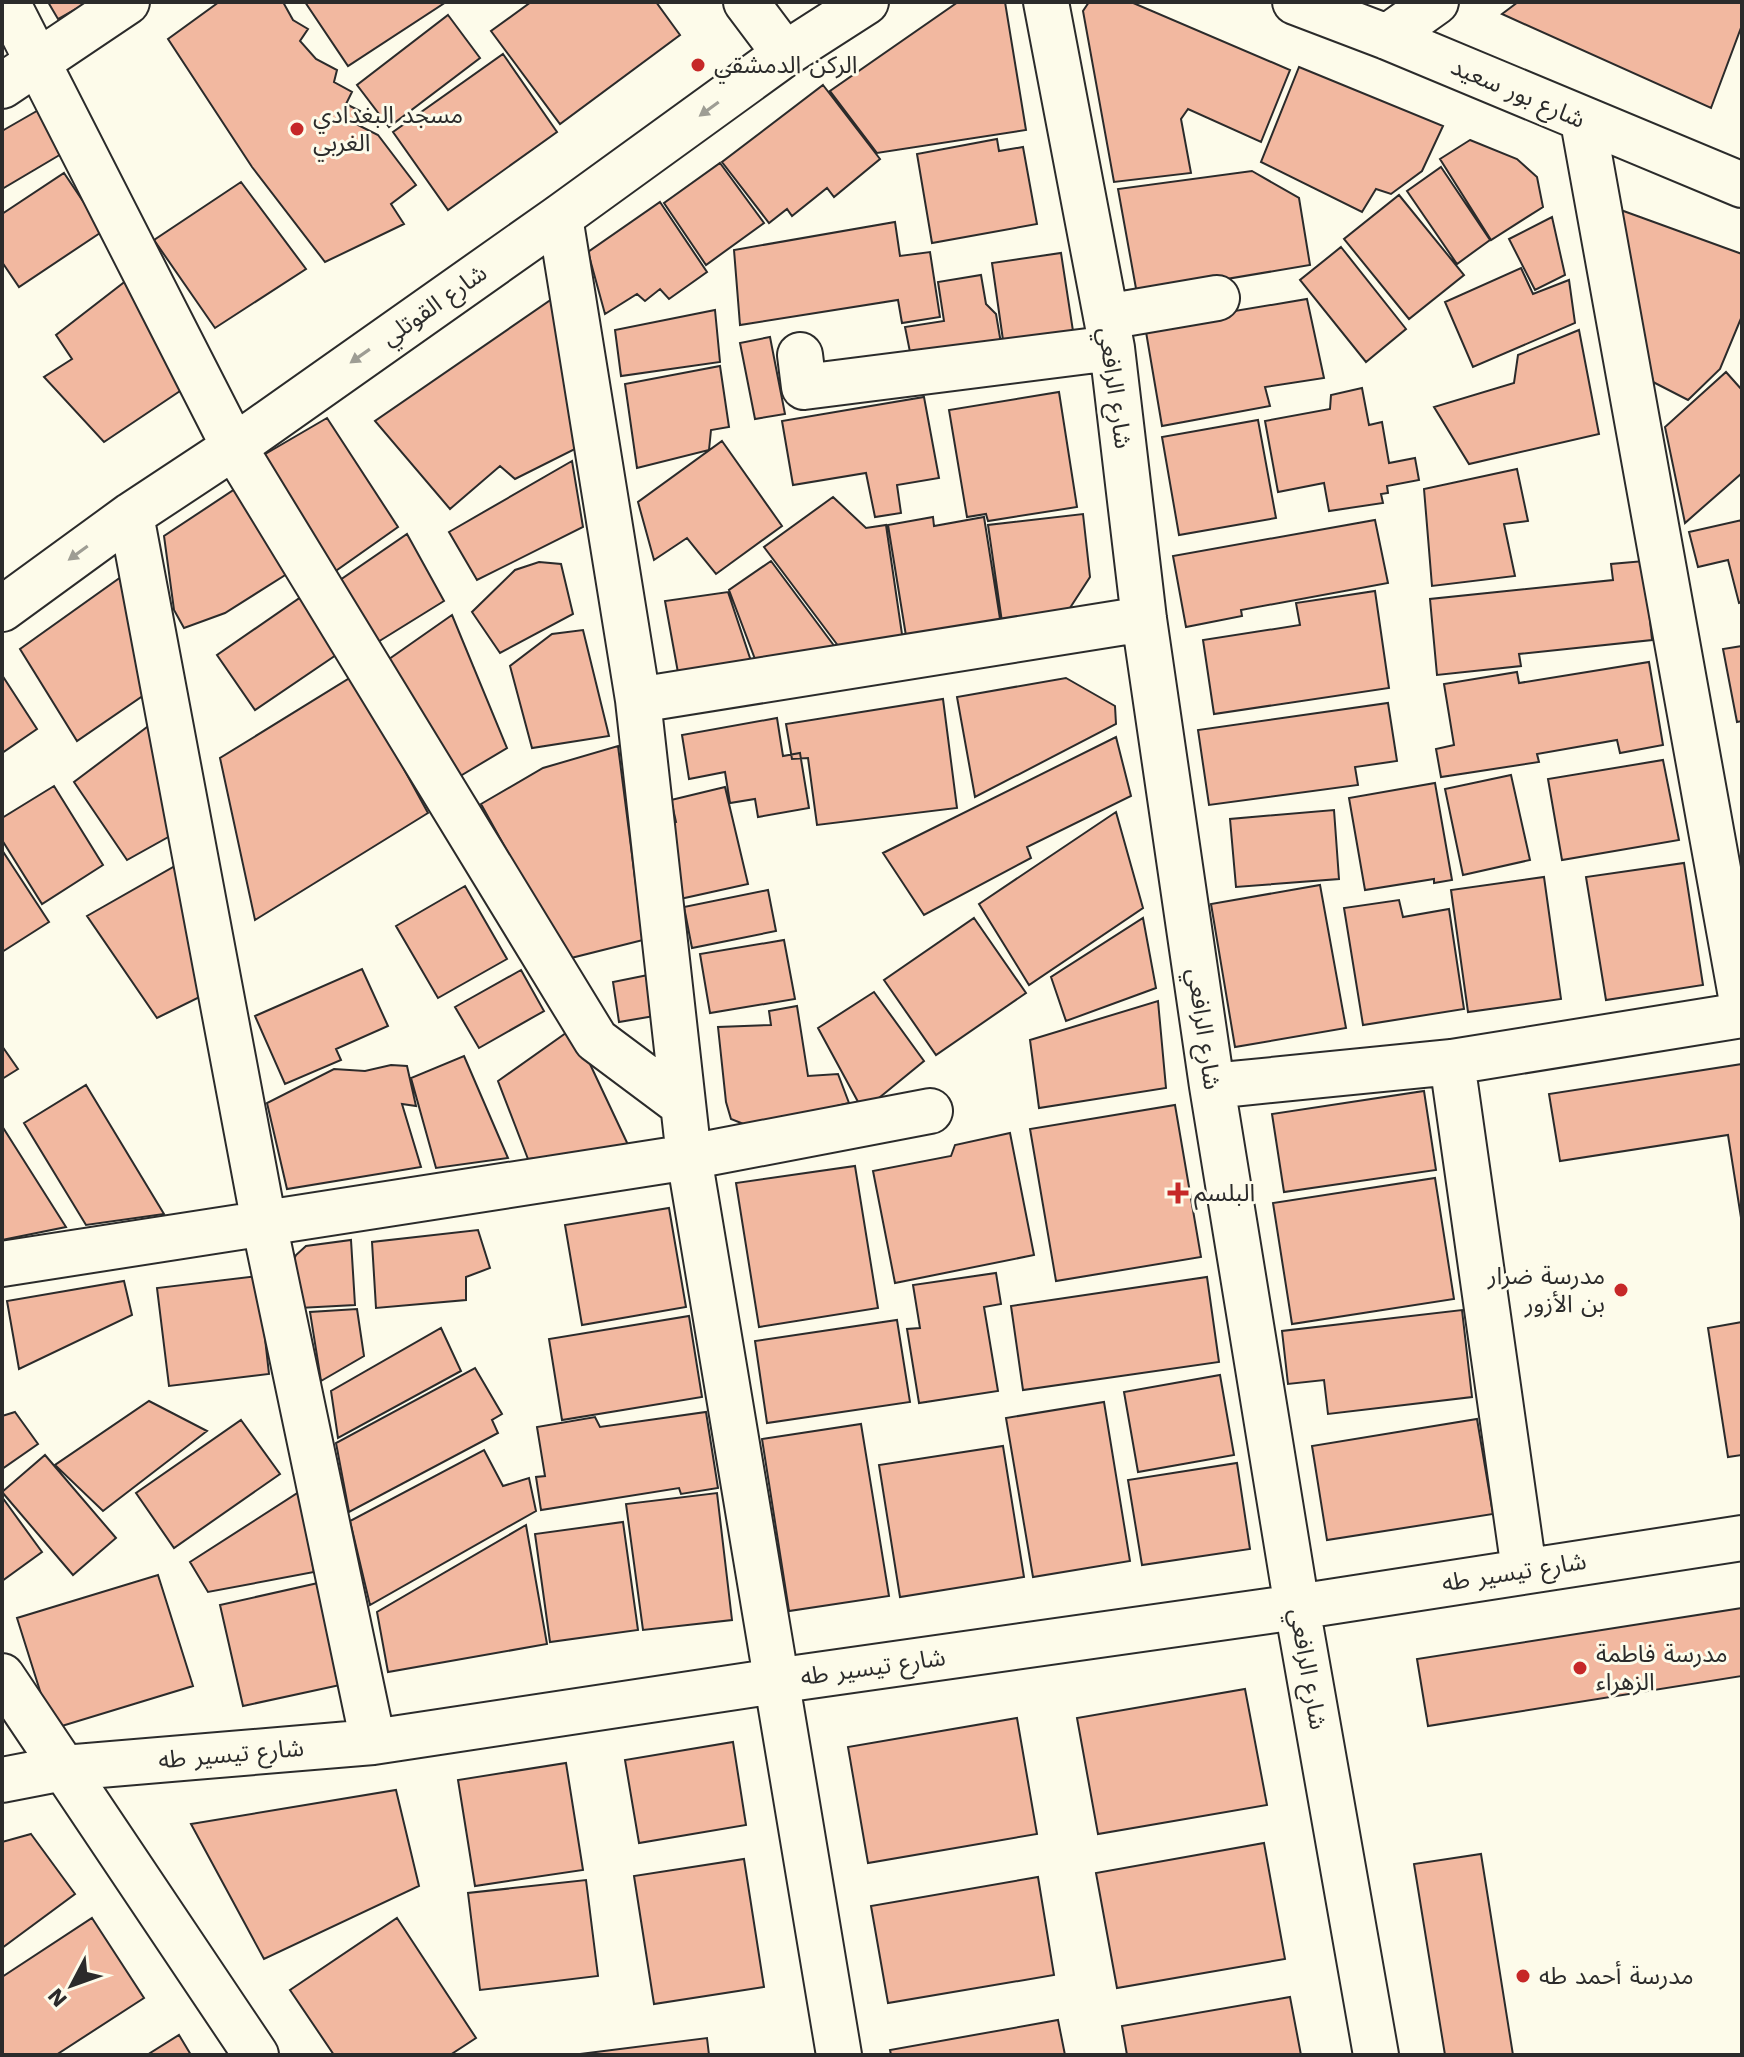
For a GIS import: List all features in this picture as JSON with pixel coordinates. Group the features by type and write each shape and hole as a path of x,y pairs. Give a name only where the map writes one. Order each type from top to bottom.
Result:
{"street":[{"path":"7,2 19,74 234,447 596,1040 683,1105"},
{"path":"19,74 127,2"},
{"path":"746,2 785,54"},
{"name":"شارع القوتلي","path":"2,609 131,515 234,447 560,217 785,54 866,2"},
{"name":"شارع الرافعي","path":"1046,2 1109,332 1144,619 1212,1086 1297,1607 1376,2055"},
{"name":"شارع بور سعيد","path":"1295,2 1387,37 1742,185"},
{"path":"1387,37 1436,2"},
{"path":"1583,121 1742,1002"},
{"path":"560,217 638,700 689,1157 839,2055"},
{"path":"800,355 804,387 1109,332 1217,298"},
{"path":"131,515 264,1223 373,1742"},
{"path":"638,700 1144,619"},
{"path":"1212,1086 1452,1062 1742,1015"},
{"path":"1452,1062 1524,1570"},
{"path":"2,1264 689,1157 930,1111"},
{"name":"شارع تيسير طه","path":"2,1780 64,1768 373,1742 1297,1607 1742,1538"},
{"path":"2,1676 256,2055"}],"building":[{"path":"48,2 88,2 58,19"},
{"name":"مسجد البغدادي الغربي","path":"219,2 283,2 293,20 308,29 300,41 316,59 337,70 334,82 352,92 346,104 360,111 354,123 378,135 416,185 391,204 404,224 325,262 252,167 168,39"},
{"path":"305,2 446,2 348,66"},
{"path":"531,2 656,2 680,35 560,124 491,31"},
{"path":"958,2 1005,2 1026,130 877,153 830,91"},
{"path":"1089,2 1131,2 1290,70 1261,142 1188,109 1181,119 1191,173 1114,182 1083,11"},
{"path":"1518,2 1742,2 1742,25 1711,108 1502,14"},
{"path":"448,15 480,58 389,127 357,85"},
{"path":"503,54 557,132 448,210 393,132"},
{"path":"1299,67 1443,126 1422,171 1391,194 1376,189 1362,212 1261,162"},
{"path":"823,85 880,159 834,197 827,188 792,216 787,209 769,223 722,162"},
{"path":"42,108 68,150 2,189 2,131"},
{"path":"997,139 999,151 1023,147 1037,224 932,243 917,154"},
{"path":"1470,140 1517,159 1537,177 1543,207 1491,240 1440,159"},
{"path":"720,163 764,223 706,265 664,203"},
{"path":"1441,167 1490,240 1457,264 1407,191"},
{"path":"1252,171 1299,198 1310,265 1137,294 1118,189"},
{"path":"64,173 103,231 19,287 2,262 2,214"},
{"path":"241,182 306,269 215,328 154,240"},
{"path":"1399,195 1464,275 1409,319 1344,239"},
{"path":"660,202 707,272 669,299 660,289 645,301 637,294 605,314 588,252"},
{"path":"1618,209 1742,254 1742,316 1720,369 1688,400 1653,382"},
{"path":"1552,217 1565,275 1535,290 1509,239"},
{"path":"895,222 900,256 930,252 940,317 902,323 898,300 740,325 734,250"},
{"path":"1341,247 1406,329 1366,362 1300,280"},
{"path":"1061,253 1075,344 1005,354 992,263"},
{"path":"1521,268 1533,294 1569,280 1575,323 1473,367 1445,302"},
{"path":"981,275 986,304 996,314 1003,355 910,352 905,327 944,321 938,282"},
{"path":"127,280 189,385 104,442 44,377 72,359 56,335"},
{"path":"552,299 581,446 515,479 500,466 450,509 375,421"},
{"path":"1307,299 1324,378 1265,387 1270,406 1162,426 1145,326"},
{"path":"715,310 720,362 621,376 615,330"},
{"path":"1579,330 1599,434 1469,464 1434,407 1514,383 1518,355"},
{"path":"770,337 785,414 755,419 740,343"},
{"path":"720,366 729,427 711,430 709,450 637,468 625,384"},
{"path":"1726,372 1742,390 1742,473 1685,523 1665,427"},
{"path":"1362,388 1369,425 1382,422 1389,463 1415,458 1419,480 1387,486 1388,493 1381,494 1383,503 1329,511 1324,483 1278,492 1265,421 1330,409 1331,395"},
{"path":"1059,392 1077,507 988,521 986,514 967,517 949,410"},
{"path":"924,397 939,478 897,485 901,513 875,517 866,473 793,485 782,421"},
{"path":"327,418 398,527 320,582 255,460"},
{"path":"1258,420 1276,518 1179,535 1162,437"},
{"path":"722,441 782,526 716,574 687,538 654,560 638,502"},
{"path":"572,461 583,527 477,580 449,532"},
{"path":"1517,469 1528,521 1504,524 1515,576 1432,586 1424,489"},
{"path":"238,487 290,572 225,613 184,628 174,610 164,536"},
{"path":"833,497 866,528 886,525 903,641 842,651 764,547"},
{"path":"1083,514 1090,577 1066,614 1002,622 988,525"},
{"path":"933,517 934,526 984,517 1001,625 907,642 888,525"},
{"path":"1375,520 1388,583 1241,610 1242,616 1186,627 1173,556"},
{"path":"1742,520 1742,602 1739,603 1728,560 1698,567 1689,532"},
{"path":"407,534 444,601 373,645 327,589"},
{"path":"771,561 838,651 758,667 729,590"},
{"path":"1644,561 1652,640 1519,654 1521,666 1437,675 1430,599 1613,580 1611,564"},
{"path":"539,562 561,564 573,614 500,653 472,612 515,570"},
{"path":"121,577 144,695 77,741 20,649"},
{"path":"1375,591 1389,688 1214,714 1203,640 1300,625 1296,603"},
{"path":"728,592 753,667 679,678 665,601"},
{"path":"301,597 339,653 255,710 217,655"},
{"path":"452,615 507,748 452,781 382,664"},
{"path":"583,630 609,736 532,748 510,666 552,634"},
{"path":"1742,646 1742,721 1737,722 1723,649"},
{"path":"1649,662 1663,745 1620,753 1617,740 1537,754 1539,762 1441,777 1436,749 1454,745 1444,684 1517,672 1519,683"},
{"path":"2,675 37,729 2,753"},
{"path":"353,676 428,813 255,920 220,758"},
{"path":"1066,678 1115,706 1116,724 975,797 957,697"},
{"path":"943,699 957,808 817,825 808,758 792,759 786,724"},
{"path":"1388,703 1397,761 1355,767 1358,785 1209,805 1198,730"},
{"path":"777,718 783,756 800,753 809,808 758,817 755,799 730,803 725,772 689,779 682,735"},
{"path":"155,721 179,831 127,860 74,782"},
{"path":"1116,737 1131,796 1027,847 1031,858 924,915 883,853"},
{"path":"618,746 643,940 567,959 481,804 543,768"},
{"path":"1663,760 1679,840 1562,860 1548,779"},
{"path":"1511,775 1530,860 1463,875 1445,789"},
{"path":"1435,783 1452,880 1434,883 1434,879 1365,890 1349,798"},
{"path":"54,786 103,865 42,904 2,840 2,818"},
{"path":"725,787 748,884 671,901 653,827 676,822 671,800"},
{"path":"1334,810 1339,879 1236,887 1230,819"},
{"path":"1116,812 1143,908 1029,985 979,904"},
{"path":"2,850 49,922 2,952"},
{"path":"1684,863 1703,985 1606,1000 1586,877"},
{"path":"175,866 222,986 157,1018 87,916"},
{"path":"1544,877 1561,999 1468,1012 1451,890"},
{"path":"1320,885 1346,1028 1235,1047 1211,904"},
{"path":"465,886 507,959 438,998 396,926"},
{"path":"768,890 776,931 692,948 684,907"},
{"path":"1399,900 1403,917 1449,909 1464,1009 1363,1025 1344,908"},
{"path":"974,918 1026,993 936,1055 884,980"},
{"path":"1143,918 1156,988 1066,1021 1051,977"},
{"path":"784,940 795,999 710,1013 700,954"},
{"path":"362,969 388,1026 336,1049 341,1060 285,1084 255,1016"},
{"path":"521,970 544,1011 479,1048 455,1007"},
{"path":"653,974 660,1015 619,1022 613,982"},
{"path":"874,992 924,1061 863,1111 818,1028"},
{"path":"1158,1001 1166,1088 1039,1108 1030,1040"},
{"path":"797,1006 808,1076 838,1074 849,1103 751,1127 731,1119 726,1102 718,1027 771,1025 769,1011"},
{"path":"573,1028 630,1149 528,1159 498,1081"},
{"path":"2,1046 18,1069 2,1079"},
{"path":"464,1056 508,1158 436,1168 411,1078"},
{"path":"1742,1064 1742,1224 1728,1135 1560,1161 1549,1094"},
{"path":"391,1065 407,1066 416,1106 402,1104 421,1167 287,1189 267,1103 334,1069 365,1071"},
{"path":"86,1085 164,1214 86,1225 24,1123"},
{"path":"1424,1091 1436,1170 1284,1192 1272,1114"},
{"path":"1175,1105 1201,1257 1056,1281 1030,1129"},
{"path":"2,1126 66,1227 2,1240"},
{"path":"1010,1133 1034,1255 895,1283 873,1171 951,1156 955,1145"},
{"path":"855,1166 878,1308 759,1327 736,1183"},
{"path":"1435,1178 1454,1299 1292,1324 1273,1203"},
{"path":"669,1208 686,1307 582,1325 565,1225"},
{"path":"478,1230 490,1268 466,1277 466,1300 376,1308 372,1242"},
{"path":"351,1240 355,1305 299,1308 291,1265 296,1255 306,1246"},
{"path":"996,1273 1001,1304 984,1307 998,1391 919,1403 907,1329 920,1328 913,1285"},
{"path":"258,1276 269,1374 169,1386 157,1288"},
{"path":"1207,1277 1219,1362 1023,1390 1011,1306"},
{"path":"124,1281 132,1315 19,1369 7,1301"},
{"path":"357,1309 364,1356 321,1381 310,1312"},
{"path":"1462,1310 1472,1397 1328,1414 1324,1380 1288,1384 1282,1331"},
{"path":"689,1316 702,1397 562,1420 549,1339"},
{"path":"897,1320 910,1402 767,1423 755,1341"},
{"path":"1742,1322 1742,1455 1728,1457 1708,1328"},
{"path":"441,1328 461,1371 338,1438 331,1391"},
{"path":"475,1368 502,1414 492,1420 498,1433 349,1512 336,1443"},
{"path":"1220,1375 1234,1455 1138,1472 1124,1392"},
{"path":"149,1401 207,1431 103,1511 55,1465"},
{"path":"1104,1402 1130,1561 1033,1577 1006,1418"},
{"path":"15,1412 38,1444 2,1469 2,1416"},
{"path":"706,1412 718,1488 681,1494 679,1488 541,1510 536,1477 545,1476 537,1427 595,1417 600,1427"},
{"path":"1477,1419 1493,1514 1327,1540 1312,1446"},
{"path":"241,1420 280,1474 174,1548 136,1493"},
{"path":"861,1424 889,1596 789,1611 762,1439"},
{"path":"1003,1446 1024,1577 900,1597 879,1465"},
{"path":"484,1450 503,1486 529,1478 536,1511 370,1605 350,1521"},
{"path":"45,1455 116,1538 73,1575 2,1492"},
{"path":"1237,1463 1250,1549 1142,1565 1128,1480"},
{"path":"299,1492 314,1572 208,1592 190,1562"},
{"path":"717,1493 732,1620 643,1630 626,1504"},
{"path":"2,1497 42,1552 2,1581"},
{"path":"623,1522 638,1630 550,1642 535,1534"},
{"path":"526,1525 547,1644 388,1672 377,1612"},
{"path":"158,1575 193,1686 52,1729 17,1618"},
{"path":"318,1583 340,1685 243,1706 220,1605"},
{"name":"مدرسة فاطمة الزهراء","path":"1742,1608 1742,1676 1428,1726 1417,1659"},
{"path":"1245,1689 1267,1805 1098,1834 1077,1718"},
{"path":"1017,1718 1037,1834 868,1863 848,1747"},
{"path":"733,1742 746,1825 639,1843 625,1760"},
{"path":"566,1763 583,1870 475,1886 458,1780"},
{"path":"396,1790 419,1886 264,1959 191,1824"},
{"path":"31,1834 75,1894 2,1948 2,1842"},
{"path":"1264,1843 1285,1959 1117,1988 1096,1873"},
{"path":"1481,1854 1513,2055 1445,2055 1414,1864"},
{"path":"744,1859 764,1987 654,2004 634,1876"},
{"path":"1038,1877 1054,1975 888,2003 871,1906"},
{"path":"586,1880 598,1976 480,1990 468,1893"},
{"path":"92,1918 144,1998 56,2055 2,2055 2,1977"},
{"path":"397,1918 476,2038 450,2055 334,2055 290,1990"},
{"path":"1290,1997 1301,2055 1127,2055 1122,2026"},
{"path":"1058,2020 1065,2055 891,2055 890,2050"},
{"path":"179,2035 191,2055 147,2055"},
{"path":"707,2038 709,2055 580,2054"}],"place":[{"name":"الركن الدمشقي","path":"698,65"},
{"name":"مسجد البغدادي الغربي","path":"297,129"},
{"name":"البلسم","path":"1178,1193"},
{"name":"مدرسة ضرار بن الأزور","path":"1621,1290"},
{"name":"مدرسة فاطمة الزهراء","path":"1580,1668"},
{"name":"مدرسة أحمد طه","path":"1523,1976"}]}
